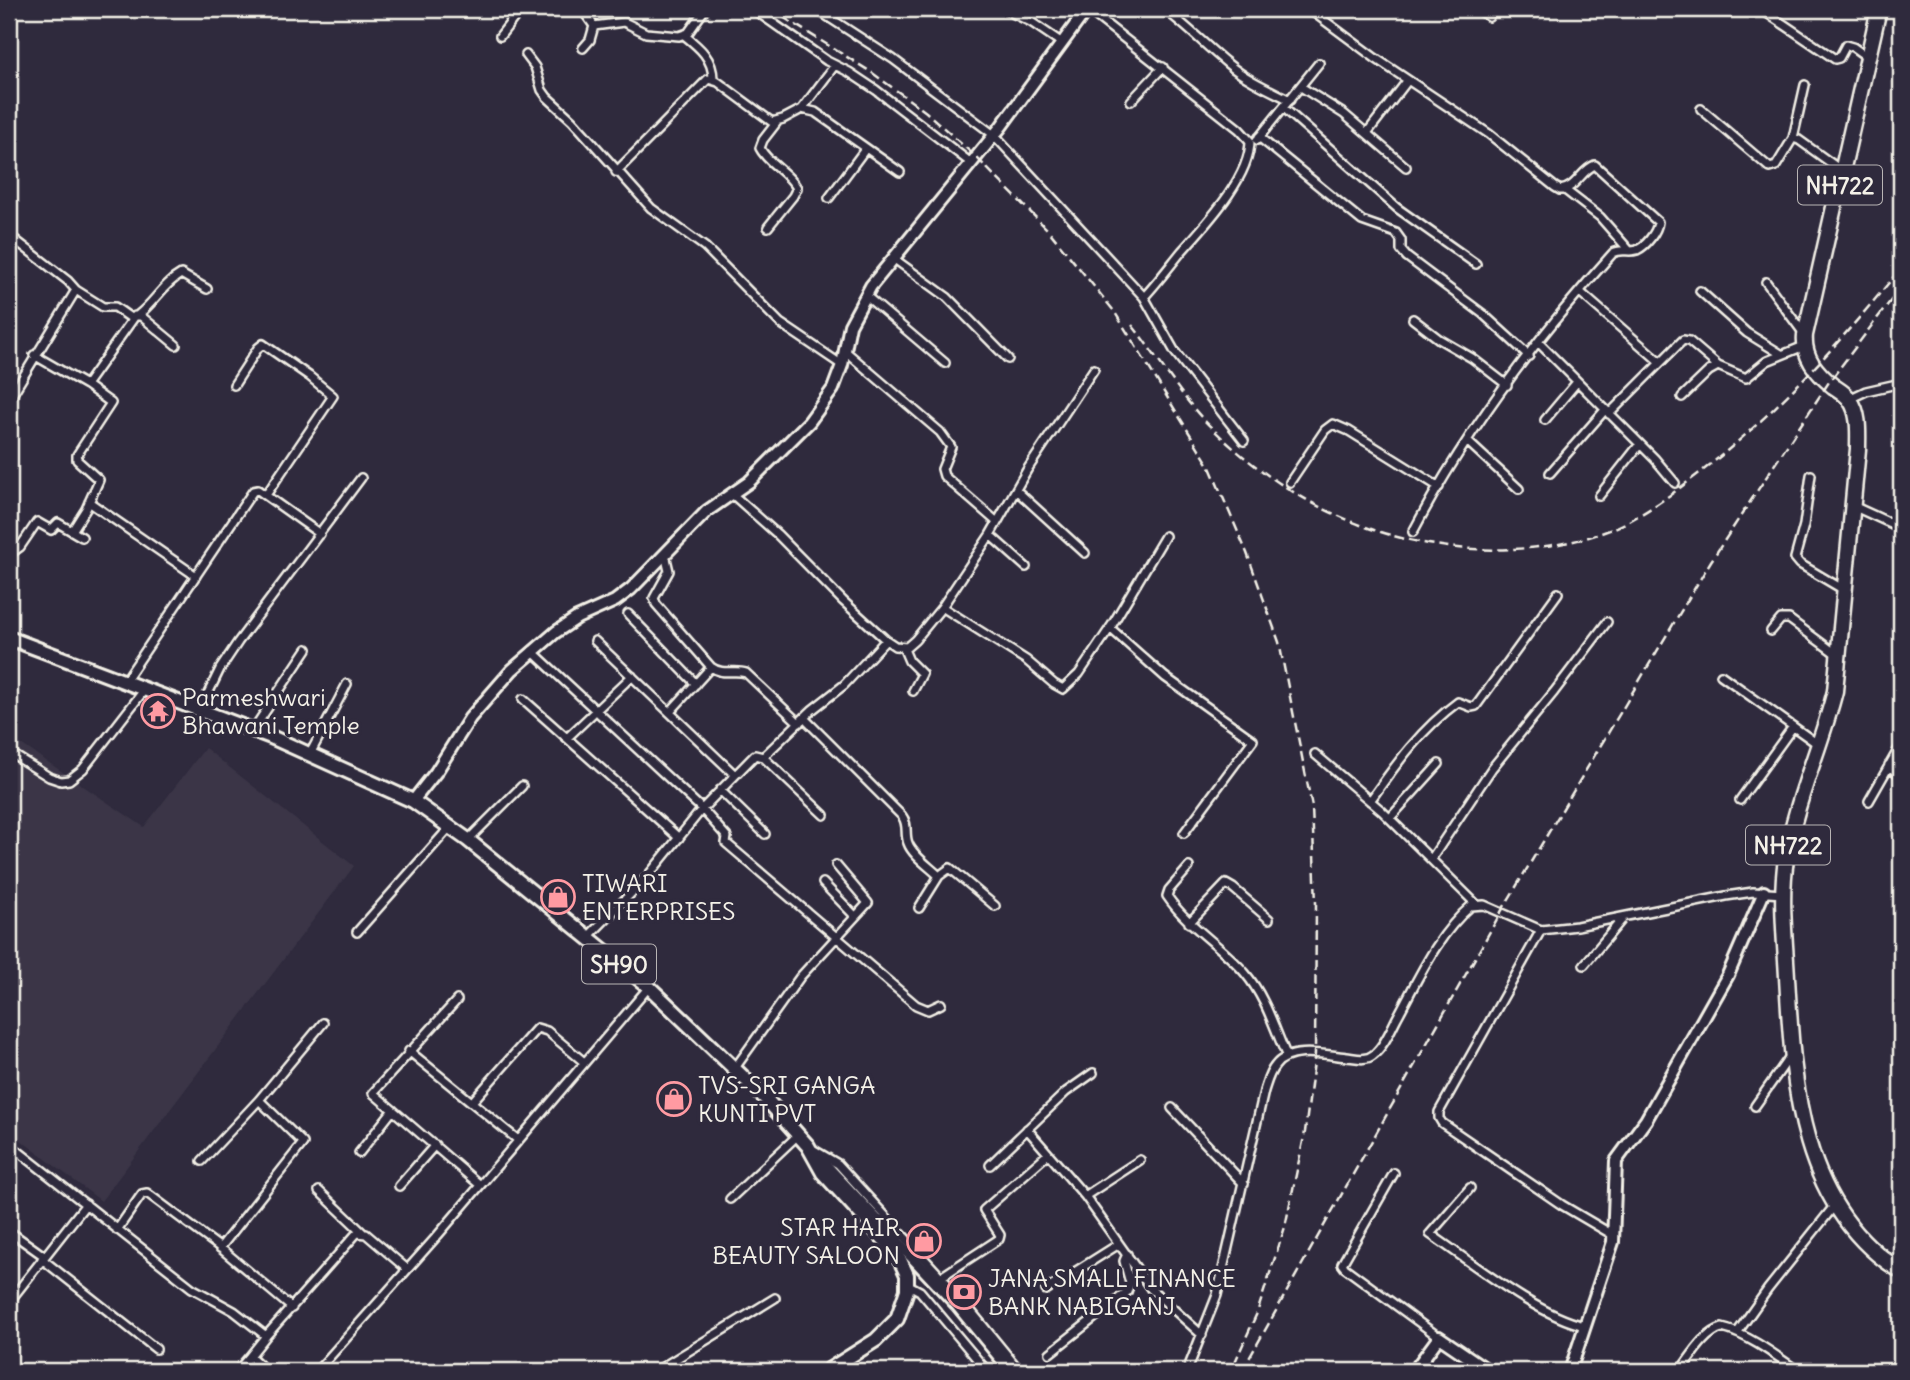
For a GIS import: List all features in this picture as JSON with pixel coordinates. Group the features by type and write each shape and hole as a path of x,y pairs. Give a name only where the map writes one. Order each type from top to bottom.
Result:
{"highway":[{"name":"NH722","path":"1804,340 1879,9"},
{"path":"1804,340 1815,369 1849,399"},
{"name":"NH722","path":"1849,399 1855,413 1858,434 1835,691 1790,838 1783,894 1792,1054 1801,1115 1822,1181 1858,1237 1880,1258 1901,1271"}],"main road":[{"name":"SH90","path":"9,638 310,754 412,801 450,827 649,987 735,1068 808,1146 823,1173 901,1262 907,1275 907,1284"},
{"path":"827,1371 888,1330 901,1311 907,1284"}],"street":[{"path":"500,36 521,9"},
{"path":"582,9 594,26"},
{"path":"684,35 705,9"},
{"path":"753,9 835,65 858,77 971,163"},
{"path":"816,9 893,59 991,139 1144,297 1175,352 1244,441"},
{"path":"1004,9 1023,17 1062,43"},
{"path":"412,801 436,772 488,695 532,651 577,618 615,601 631,589 707,511 750,482 809,422 833,389 842,365 850,325 865,295 1027,94 1087,9 1239,130 1250,141 1250,148"},
{"path":"1164,9 1242,74 1259,86 1290,100"},
{"path":"1309,9 1489,134 1555,187 1565,190 1600,217 1629,251"},
{"path":"1478,9 1489,17"},
{"path":"1761,9 1835,59 1839,58 1846,45 1868,57"},
{"path":"594,26 624,22 646,33 684,35 699,46 708,58 713,79 769,120 777,122"},
{"path":"583,48 590,40 594,26"},
{"path":"526,55 535,67 547,97 572,120 658,215 705,247 768,313 842,365"},
{"path":"1144,297 1223,204 1250,148 1319,63"},
{"path":"768,227 797,188 764,155 760,148 763,140 777,122 802,109 835,65"},
{"path":"1131,101 1163,67"},
{"path":"617,172 704,81 713,79"},
{"path":"1367,133 1408,80"},
{"path":"1701,109 1770,168 1776,166 1793,138 1805,85"},
{"path":"1301,87 1367,133 1406,167"},
{"path":"1284,108 1397,208 1476,264"},
{"path":"802,109 815,112 900,172"},
{"path":"1259,137 1362,221 1396,233 1401,240 1404,254 1483,314 1529,356"},
{"path":"1793,138 1843,171"},
{"path":"829,198 866,148"},
{"path":"1413,532 1467,441 1580,292 1613,253 1623,249 1639,249 1656,230 1658,222 1650,212 1595,165 1565,190"},
{"path":"9,235 76,290 103,307 115,307 135,317 176,345"},
{"path":"893,258 953,303 1008,359"},
{"path":"86,385 135,317 153,301 164,286 181,274 207,289"},
{"path":"1550,473 1607,412 1686,339 1718,366 1743,379 1804,340 1766,282"},
{"path":"9,400 76,290"},
{"path":"1700,291 1747,333 1780,354"},
{"path":"1580,292 1660,362"},
{"path":"865,295 945,363"},
{"path":"1413,319 1439,340 1472,358 1507,385"},
{"path":"1539,343 1675,483"},
{"path":"234,385 257,348 263,344 309,376 333,397 265,495"},
{"path":"844,350 940,432 951,447 942,469 944,476 998,522"},
{"path":"34,355 111,403 76,457 99,479 72,531"},
{"path":"1682,397 1718,366"},
{"path":"732,494 886,640 895,646 903,647 915,640 942,607 990,535 1027,470 1094,369"},
{"path":"1545,420 1577,382"},
{"path":"1849,399 1866,391 1901,383"},
{"path":"1290,482 1325,430 1333,424 1349,431 1439,487"},
{"path":"1467,441 1519,489"},
{"path":"1599,496 1640,444"},
{"path":"1811,475 1804,525 1795,558 1800,564 1845,590"},
{"path":"200,710 220,669 238,642 361,478"},
{"path":"125,681 251,493 257,489 320,534"},
{"path":"1016,489 1085,554"},
{"path":"89,502 196,576"},
{"path":"1853,505 1901,528"},
{"path":"9,555 20,547 37,522 51,530 58,523 82,537"},
{"path":"990,535 1026,567"},
{"path":"942,607 1026,660 1063,689 1079,674 1110,628 1165,536"},
{"path":"665,554 669,571 654,601 711,667 721,673 746,673 801,720 902,816 907,823 911,848 939,876"},
{"path":"1370,801 1424,731 1458,702 1476,706 1558,593"},
{"path":"628,614 696,684"},
{"path":"1771,631 1782,619 1789,620 1839,656"},
{"path":"1432,858 1492,768 1576,664 1606,622"},
{"path":"1110,628 1166,677 1253,740 1251,747 1184,833"},
{"path":"763,757 801,720 844,685 886,640"},
{"path":"595,641 735,775"},
{"path":"903,647 909,661 922,674 913,691"},
{"path":"253,730 307,649"},
{"path":"532,651 702,810 727,837 726,843 835,937 916,1005 928,1010 942,1004"},
{"path":"670,712 711,667"},
{"path":"1721,675 1820,746"},
{"path":"567,738 632,676"},
{"path":"310,754 347,684"},
{"path":"9,752 49,777 61,781 69,780 83,769 145,689"},
{"path":"523,699 679,838"},
{"path":"1740,800 1792,728"},
{"path":"1869,801 1901,745"},
{"path":"1315,754 1390,818 1477,905 1492,908 1541,930 1577,926 1726,896 1764,892 1783,894"},
{"path":"587,938 647,877 702,810 755,755 763,757 824,815"},
{"path":"1390,818 1438,764"},
{"path":"1889,765 1901,777"},
{"path":"468,840 522,786"},
{"path":"720,790 765,834"},
{"path":"357,932 450,827"},
{"path":"735,1068 780,1002 868,903 836,865"},
{"path":"1189,867 1167,894 1189,923 1244,971 1257,989 1287,1057"},
{"path":"919,908 939,876 952,869 995,906"},
{"path":"823,883 855,916"},
{"path":"1189,923 1226,884 1269,919"},
{"path":"1570,1371 1613,1242 1616,1161 1646,1120 1728,975 1764,892"},
{"path":"1187,1371 1217,1295 1269,1077 1274,1066 1287,1057 1315,1054 1361,1059 1373,1055 1386,1037 1424,967 1463,913 1477,905"},
{"path":"1584,965 1625,916"},
{"path":"1541,930 1439,1112 1439,1118 1442,1123 1562,1205 1614,1235"},
{"path":"317,1371 649,987"},
{"path":"457,1000 373,1091 374,1095 480,1185"},
{"path":"202,1161 259,1100 323,1023"},
{"path":"472,1102 537,1028 547,1031 584,1062"},
{"path":"410,1051 518,1140"},
{"path":"1755,1106 1792,1054"},
{"path":"990,1165 1066,1092 1093,1073"},
{"path":"220,1248 303,1143 259,1100"},
{"path":"1172,1108 1244,1184"},
{"path":"359,1153 393,1110"},
{"path":"1027,1129 1085,1196 1151,1289 1202,1335"},
{"path":"730,1199 797,1135"},
{"path":"9,1144 192,1288 234,1311 265,1336"},
{"path":"400,1186 435,1145"},
{"path":"808,1146 838,1164 941,1277 1020,1371"},
{"path":"808,1146 957,1305 1011,1371"},
{"path":"941,1277 999,1240 1000,1235 984,1210 1048,1154"},
{"path":"1085,1196 1140,1160"},
{"path":"1394,1173 1342,1264 1489,1371"},
{"path":"1471,1188 1430,1234 1558,1318 1585,1326"},
{"path":"318,1191 407,1269"},
{"path":"117,1230 145,1192 220,1248 292,1308"},
{"path":"10,1298 86,1205"},
{"path":"1737,1334 1768,1289 1835,1205"},
{"path":"9,1231 156,1349"},
{"path":"237,1371 353,1238 362,1232"},
{"path":"1046,1290 1119,1244"},
{"path":"1050,1353 1127,1292 1130,1283 1124,1261 1127,1254"},
{"path":"907,1284 920,1292 987,1371"},
{"path":"656,1371 775,1298"},
{"path":"1681,1371 1713,1331 1721,1328 1779,1357 1798,1371"},
{"path":"1413,1371 1439,1336"},
{"path":"250,1356 266,1371"}],"shaded area":[{"path":"9,736 144,827 205,748 354,866 101,1201 9,1131"}],"railway":[{"path":"770,9 871,72 926,112 976,157 1049,231 1114,311 1209,465 1247,553 1279,642 1312,807 1316,903 1315,1054 1305,1132 1285,1227 1257,1313 1231,1371"},
{"path":"1132,325 1202,418 1234,449 1305,499 1344,518 1427,544 1470,549 1514,549 1576,541 1600,534 1644,513 1684,485 1750,431 1777,405 1853,325 1901,268"},
{"path":"1242,1371 1501,912 1711,561 1829,382 1901,287"}],"place":[{"name":"Parmeshwari Bhawani Temple","path":"158,711"},
{"name":"TIWARI ENTERPRISES","path":"558,897"},
{"name":"TVS-SRI GANGA KUNTI PVT","path":"674,1099"},
{"name":"STAR HAIR BEAUTY SALOON","path":"924,1241"},
{"name":"JANA SMALL FINANCE BANK NABIGANJ","path":"964,1292"}]}
